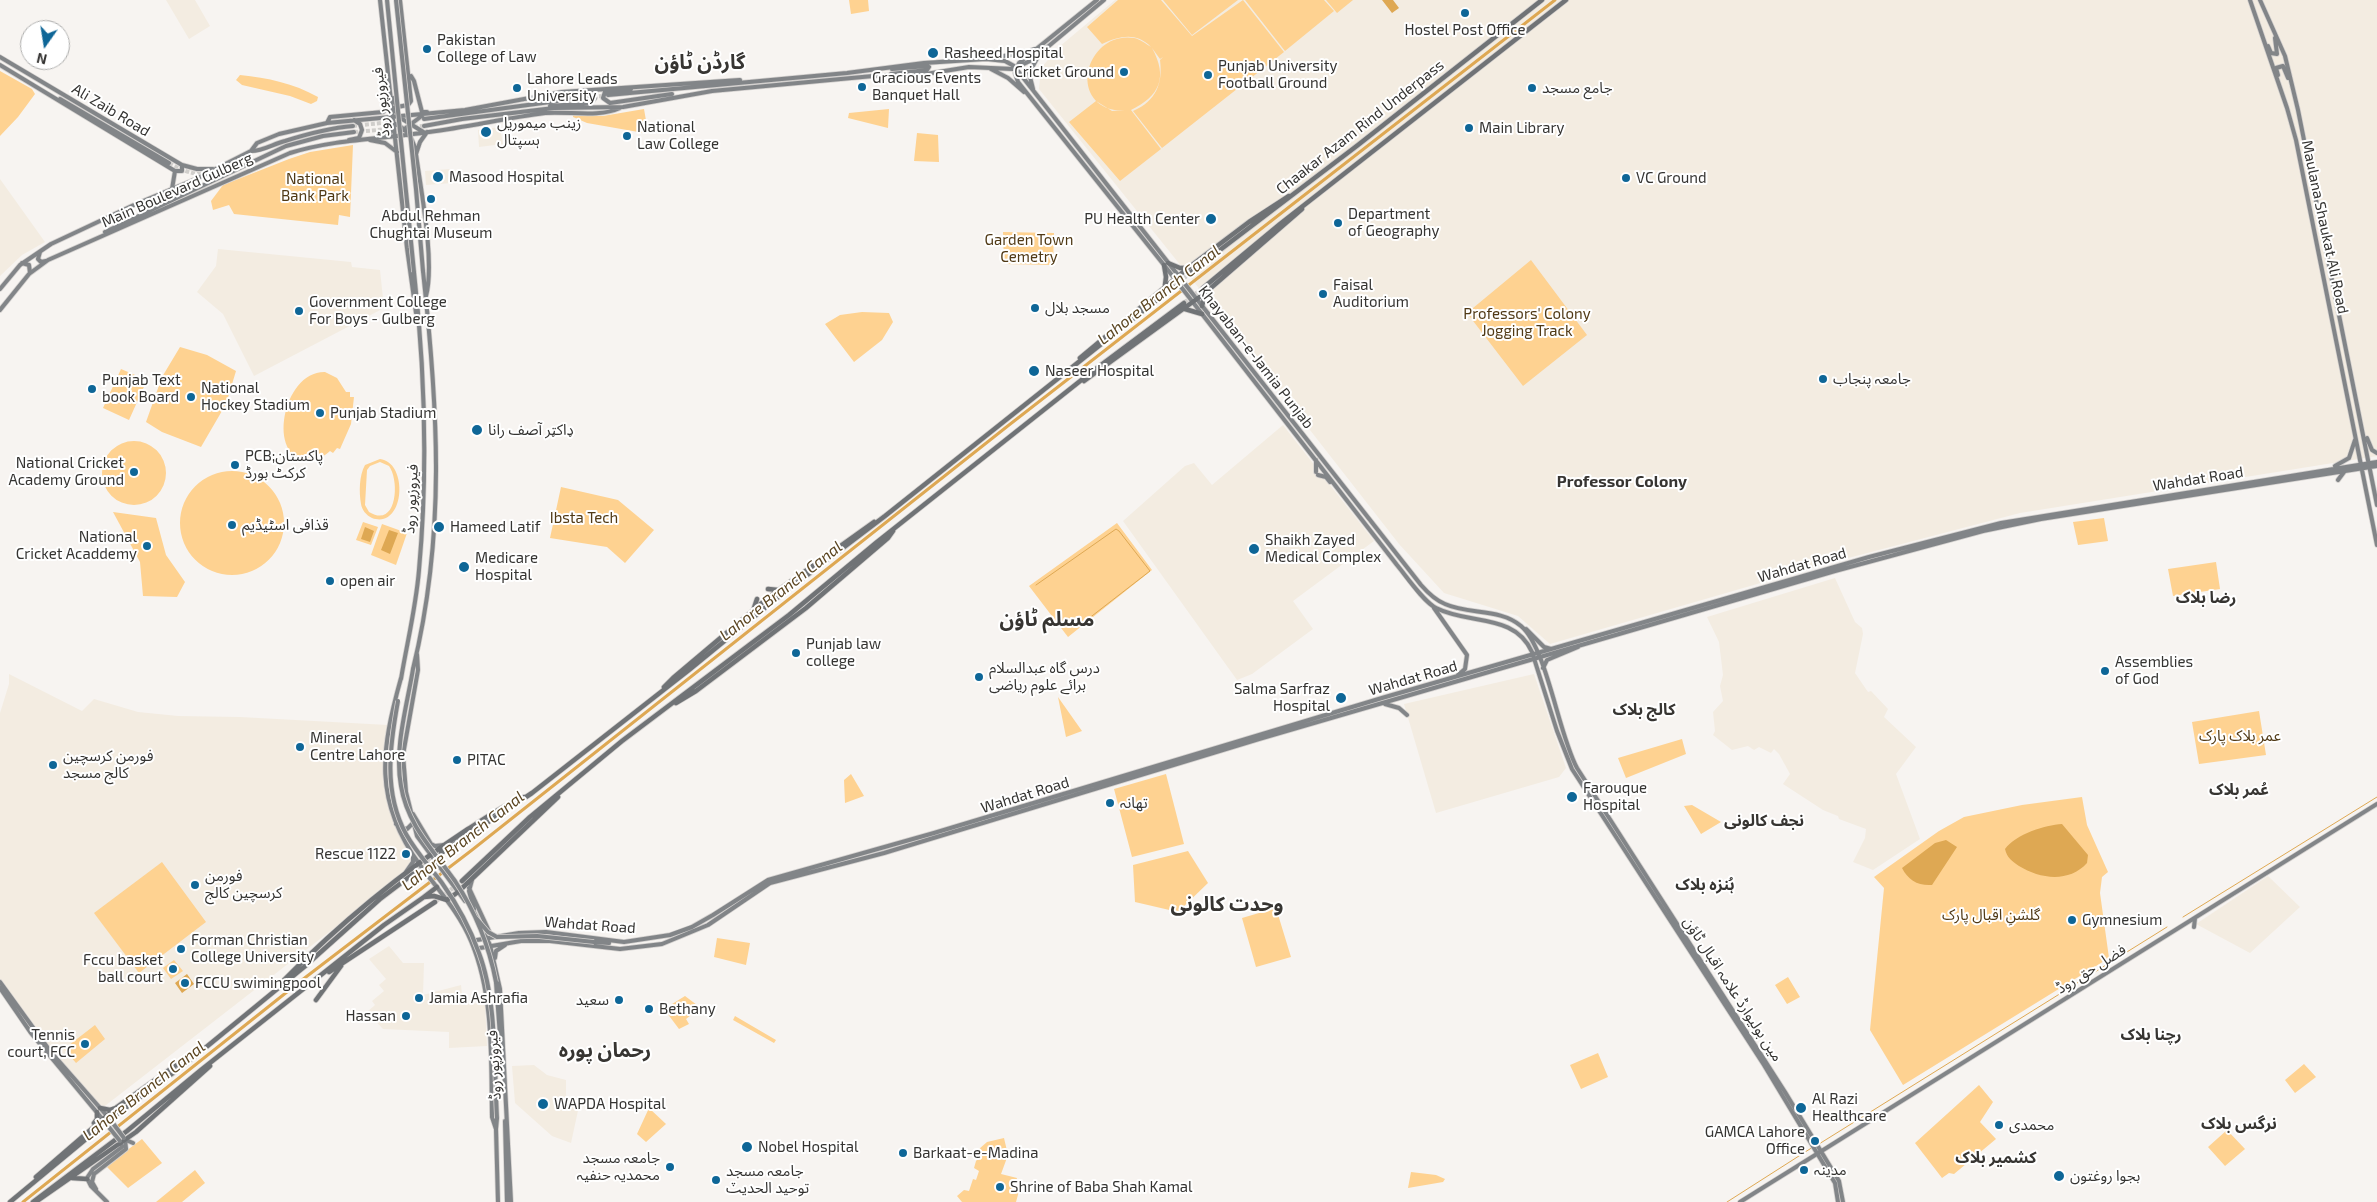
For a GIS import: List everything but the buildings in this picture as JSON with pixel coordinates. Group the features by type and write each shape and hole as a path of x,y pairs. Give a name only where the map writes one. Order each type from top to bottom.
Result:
{"highway":[{"name":"Chaakar Azam Rind Underpass","path":"1059,378 1176,278 1282,199 1297,192 1542,0"},
{"path":"1203,288 1307,202 1566,0"},
{"path":"1074,386 1093,376 1206,293 1297,214 1307,202"},
{"path":"1165,287 1167,280 1166,264 1189,270"},
{"path":"441,853 532,793 1173,287"},
{"path":"1202,306 1206,293"},
{"path":"462,881 530,817 566,788 666,708 696,691 806,608 888,538 897,526 1074,386 1184,303"},
{"path":"1185,309 1202,314"},
{"path":"657,696 673,678 778,590 866,526 885,516"},
{"path":"768,589 778,590"},
{"path":"754,609 757,598"},
{"path":"424,897 434,896 447,900 458,892 543,814 566,788"},
{"path":"272,991 335,933 406,872 508,804 532,793"},
{"path":"10,1202 109,1120 188,1062 272,991 304,967 380,899 413,874"},
{"path":"34,1202 127,1131 317,980 358,945 437,887"},
{"path":"317,980 435,902"},
{"path":"316,1000 343,963"},
{"path":"21,1193 39,1174 117,1108 222,1032"},
{"path":"34,1202 72,1178 123,1140 191,1084 214,1061"},
{"path":"91,1129 96,1121 98,1110 117,1108"},
{"path":"72,1178 87,1179"},
{"path":"78,1178 80,1185"}],"main road":[{"name":"فیروزپور روڈ","path":"380,0 408,256 418,320"},
{"name":"فیروزپور روڈ","path":"387,0 414,272 425,430 425,483 418,582 401,678 390,762 391,787 395,805 406,833 453,900 467,925 480,955 490,1003 497,1118 498,1202"},
{"name":"فیروزپور روڈ","path":"396,0 426,298 436,431 437,487 432,555 400,749 400,776 404,798 410,815 424,841 454,881 488,936 500,989 511,1202"},
{"name":"فیروزپور روڈ","path":"400,0 409,74 414,81 422,112 451,111"},
{"path":"1033,90 1029,73 1039,50 1097,0"},
{"path":"1016,68 1021,61 1039,50 1104,0"},
{"name":"Maulana Shaukat Ali Road","path":"2250,0 2288,108 2311,209 2377,545"},
{"name":"Maulana Shaukat Ali Road","path":"2260,0 2285,56 2298,110 2374,481 2377,505"},
{"path":"2254,12 2271,53 2275,55 2278,49 2268,17"},
{"path":"885,68 924,62 986,59 1039,50"},
{"name":"Ali Zaib Road","path":"0,57 182,165 197,169 215,169"},
{"path":"986,59 1005,61 1016,68"},
{"name":"Ali Zaib Road","path":"0,65 175,171"},
{"path":"2288,108 2276,68 2281,65 2284,67 2298,110"},
{"path":"608,95 885,68 929,67 927,70 886,75"},
{"path":"670,84 605,92 603,98 610,103 689,93 886,75 926,74 969,67 1016,68"},
{"path":"985,67 1003,74 1026,93"},
{"name":"Khayaban-e-Jamia Punjab","path":"1016,68 1176,278 1191,295 1202,314 1316,460 1325,467 1338,488 1397,565 1432,605 1467,655 1464,669 1458,679"},
{"name":"Khayaban-e-Jamia Punjab","path":"1016,68 1016,78 1026,93 1166,264"},
{"path":"390,89 397,107 408,106 411,101 409,74"},
{"path":"499,104 562,92 735,80 748,81"},
{"path":"40,88 169,163"},
{"path":"390,89 395,111 400,117 426,133 420,142 416,154"},
{"path":"327,123 330,117 384,112 390,106 390,89"},
{"path":"395,136 424,117 451,111 588,93 595,98 591,104 557,105 424,126"},
{"path":"501,114 565,107 622,107 689,93"},
{"path":"405,128 394,120 400,117 424,117 587,97"},
{"name":"Main Boulevard Gulberg","path":"0,310 30,274 48,260 268,160 313,146 426,133 536,114 559,112 597,113 614,111 622,107"},
{"path":"383,119 388,121 392,128 385,137"},
{"path":"343,142 359,138 362,133 360,124 354,120"},
{"name":"Main Boulevard Gulberg","path":"0,289 22,263 40,251 93,224 215,169 251,151 257,143 280,134 327,123 354,120 394,120"},
{"path":"251,151 259,151 330,128 353,126"},
{"name":"فیروزپور روڈ","path":"405,128 416,154 428,261 429,286 426,298"},
{"path":"220,173 294,144 323,136 354,132"},
{"path":"368,140 385,143 397,152"},
{"path":"89,241 247,163"},
{"path":"172,189 176,179 175,171 182,171 182,165"},
{"path":"40,251 37,257 39,261 48,260"},
{"path":"22,263 29,266 30,274"},
{"name":"Khayaban-e-Jamia Punjab","path":"1195,301 1202,306 1325,467 1413,576 1435,599 1465,610 1494,614 1522,626"},
{"path":"2363,429 2369,444 2377,453"},
{"path":"2326,469 2349,458 2354,448 2355,430"},
{"path":"1316,460 1317,473 1326,477 1338,488"},
{"name":"Wahdat Road","path":"2370,465 2377,462"},
{"name":"Wahdat Road","path":"1537,657 1553,650 1835,570 2000,527 2350,471 2361,466"},
{"name":"Wahdat Road","path":"474,949 490,945 545,941 620,949 645,948 697,931 768,880 968,824 1400,693 1580,646 1869,557 2001,523 2326,469 2377,466"},
{"path":"2350,471 2363,476"},
{"path":"2336,473 2338,480 2344,472"},
{"path":"2374,481 2376,474"},
{"path":"1435,599 1432,605 1462,616 1510,627 1522,636 1537,657"},
{"path":"1522,626 1535,644 1537,657"},
{"path":"1522,626 1544,647 1553,650"},
{"path":"1542,668 1547,660 1575,651 1580,646"},
{"name":"فیروزپور روڈ","path":"417,654 418,670 403,755 404,778 412,819 419,839 474,913"},
{"name":"مین بولیوارڈ علامہ اقبال ٹاؤن","path":"1537,657 1542,668 1559,730"},
{"name":"مین بولیوارڈ علامہ اقبال ٹاؤن","path":"1537,657 1572,769 1813,1144 1820,1150 1839,1181 1843,1202"},
{"name":"فیروزپور روڈ","path":"401,678 385,749 385,779 394,821 418,863 459,917 471,941 481,970 490,1044 492,1117 496,1129"},
{"name":"Wahdat Road","path":"471,941 488,936 546,932 624,942 648,940 680,931 770,883 884,853 1258,739 1383,704 1458,679"},
{"path":"1400,693 1402,698"},
{"path":"1383,704 1399,708 1407,715"},
{"name":"فضل حق روڈ","path":"1740,1202 1816,1152 2377,804"},
{"path":"412,812 433,845 446,844"},
{"path":"394,821 402,828 407,829 411,826 412,819"},
{"path":"418,822 419,839"},
{"path":"406,872 413,862 413,855"},
{"path":"472,880 469,888 474,913 488,948 498,1004 505,1109 507,1202"},
{"path":"469,888 483,913 488,936"},
{"path":"474,913 488,932 497,937 537,936 594,942 624,942"},
{"path":"2194,927 2197,916"},
{"path":"488,929 493,933 503,935"},
{"path":"481,970 481,966 487,961 495,963 496,951 509,943"},
{"path":"0,982 50,1051 98,1110"},
{"path":"0,988 31,1033 123,1140 126,1149 93,1176 92,1182 99,1194"},
{"path":"123,1140 133,1143"},
{"path":"107,1202 87,1179 93,1169 122,1147 123,1140"},
{"path":"1813,1144 1835,1183 1838,1202"}],"shaded area":[{"path":"166,0 195,0 210,26 189,39"},
{"name":"جامعہ پنجاب","path":"1115,0 2377,0 2377,456 2020,513 1833,562 1550,644 1518,616 1444,593 1399,544 1210,302 1039,89 1041,68 1059,47"},
{"path":"1382,0 1393,0 1399,8 1392,13"},
{"path":"500,127 503,144 479,147 478,130"},
{"name":"Masood Hospital","path":"450,169 452,183 426,185 425,171"},
{"path":"0,179 45,242 22,255 0,276"},
{"name":"Government College For Boys - Gulberg","path":"218,249 351,262 352,267 380,270 384,308 254,376 223,314 197,292 216,266"},
{"name":"Shaikh Zayed Medical Complex","path":"1283,425 1374,541 1293,601 1313,629 1252,674 1237,680 1123,521 1185,466 1194,463 1212,485"},
{"path":"365,527 374,531 370,542 361,539"},
{"path":"389,530 398,533 390,554 381,550"},
{"path":"1835,578 1855,622 1862,628 1863,634 1855,673 1868,692 1871,691 1888,709 1884,717 1916,747 1896,774 1920,839 1873,870 1853,862 1865,838 1866,829 1839,819 1838,816 1823,810 1783,784 1790,774 1779,754 1774,749 1771,753 1759,747 1754,750 1748,746 1732,750 1713,735 1715,731 1713,712 1723,701 1720,686 1723,675 1719,642 1707,617"},
{"name":"فورمن کرسچین کالج","path":"9,674 82,711 94,699 138,712 178,716 240,717 388,725 384,750 384,776 394,821 418,863 101,1109 0,986 0,713 9,684"},
{"path":"1534,674 1566,768 1559,777 1436,813 1404,704"},
{"path":"2062,824 2088,855 2087,863 2072,874 2054,877 2036,874 2019,866 2007,855 2005,849 2023,835 2039,828"},
{"path":"1946,840 1957,847 1932,885 1918,883 1907,876 1902,868 1935,843"},
{"path":"2268,876 2300,907 2250,953 2196,924"},
{"name":"Jamia Ashrafia","path":"389,946 403,963 424,963 423,995 461,985 463,1004 485,1003 487,1046 449,1048 449,1032 383,1029 367,1012 375,1005 372,1001 384,991 379,985 386,979 369,959"},
{"name":"FCCU swimingpool","path":"187,974 194,984 182,993 175,983"},
{"name":"WAPDA Hospital","path":"534,1065 547,1075 566,1080 566,1103 579,1106 571,1143 552,1136 515,1103 512,1066"}],"green space":[{"path":"849,0 868,0 869,11 851,14"},
{"path":"1118,0 1161,0 1192,36 1243,0 1284,52 1162,148 1133,111 1141,107 1152,97 1156,91 1159,84 1160,77 1155,92 1141,105 1131,110 1161,149 1120,181 1069,122 1097,101 1090,91 1088,79 1090,66 1096,54 1106,44 1119,38 1134,38 1141,40 1151,47 1140,39 1134,37 1121,37 1102,44 1087,27","holes":["1152,48 1160,59 1163,57 1160,60 1161,69 1160,77 1157,58"]},
{"path":"1163,0 1238,0 1192,35"},
{"path":"1245,0 1324,0 1334,11 1285,51"},
{"path":"1326,0 1353,0 1337,13"},
{"path":"0,71 32,89 35,94 18,117 0,136"},
{"path":"240,75 290,85 318,97 317,101 311,104 290,96 242,85 236,80"},
{"path":"644,109 648,132 644,133 587,123 573,117 573,115 603,116"},
{"path":"889,109 888,128 848,118 849,113"},
{"path":"917,133 938,135 939,162 914,161"},
{"name":"National Bank Park","path":"353,145 350,217 339,215 338,225 234,214 229,205 213,210 211,201 223,185 310,152"},
{"name":"Garden Town Cemetry","path":"1003,232 1054,233 1053,265 1004,264"},
{"name":"Professors' Colony Jogging Track","path":"1531,260 1587,335 1523,386 1467,313"},
{"path":"862,312 889,313 893,322 882,340 854,362 825,324 840,315"},
{"name":"National Hockey Stadium","path":"180,347 207,355 236,371 226,404 201,447 162,432 146,422 162,377"},
{"path":"121,369 147,380 129,420 103,408"},
{"name":"Punjab Stadium","path":"325,372 337,378 346,392 350,392 350,397 354,397 351,424 340,449 337,448 333,453 330,451 326,455 309,460 296,456 287,447 284,432 285,416 290,400 298,385 310,376"},
{"name":"National Cricket Academy Ground","path":"134,441 152,446 157,450 161,455 166,473 161,491 157,496 152,500 134,505 116,500 111,496 107,491 102,473 107,455 111,450 116,446"},
{"path":"380,459 389,463 396,471 399,482 397,505 391,514 383,519 370,517 362,506 360,484 365,465","holes":["380,462 389,466 394,482 394,501 391,509 385,514 378,516 369,512 365,505 367,470 370,466"]},
{"name":"قذافی اسٹیڈیم","path":"232,471 252,475 269,486 280,503 284,523 280,543 269,560 252,571 232,575 212,571 195,560 184,543 180,523 184,503 195,486 212,475"},
{"name":"Ibsta Tech","path":"561,487 618,500 654,530 625,563 607,547 550,538"},
{"name":"National Cricket Acaddemy","path":"113,512 156,518 166,555 185,582 177,597 143,596 140,562"},
{"path":"2104,518 2108,541 2078,545 2073,522"},
{"path":"363,522 378,527 371,545 356,540"},
{"path":"1117,523 1152,570 1068,637 1029,586"},
{"path":"382,524 407,533 396,565 371,555"},
{"path":"2216,562 2220,589 2173,596 2168,569"},
{"path":"1058,697 1082,731 1066,737"},
{"name":"عمر بلاک پارک","path":"2259,711 2266,755 2199,764 2192,722"},
{"path":"1682,739 1686,754 1626,778 1618,758"},
{"path":"851,774 864,796 845,803 844,780"},
{"path":"1166,774 1184,844 1132,857 1114,789"},
{"name":"گلشنِ اقبال پارک","path":"2082,797 2087,825 2108,872 2102,877 2100,893 2109,958 1903,1085 1870,1030 1884,888 1874,877 1939,831 1964,817 2022,805"},
{"path":"1692,805 1721,822 1701,834 1684,806"},
{"path":"1188,851 1208,883 1178,912 1135,902 1133,865"},
{"path":"162,862 206,922 139,973 94,913"},
{"path":"1276,908 1291,957 1256,967 1242,918"},
{"path":"717,938 750,943 746,965 714,957"},
{"name":"Fccu basket ball court","path":"174,960 183,971 171,979 163,968"},
{"path":"1788,977 1800,997 1787,1004 1775,985"},
{"path":"685,996 697,1005 693,1008 695,1012 686,1019 689,1024 679,1029 664,1009"},
{"path":"735,1016 776,1040 774,1043 733,1020"},
{"name":"Tennis court, FCC","path":"95,1025 105,1039 76,1063 64,1049"},
{"path":"1598,1053 1608,1077 1581,1089 1570,1065"},
{"path":"2304,1064 2316,1077 2295,1093 2285,1080"},
{"path":"1979,1085 1993,1102 1980,1122 1996,1139 1954,1174 1949,1173 1942,1178 1915,1143"},
{"path":"649,1108 666,1124 646,1142 637,1134"},
{"path":"2227,1130 2245,1149 2225,1166 2208,1147"},
{"path":"1004,1138 1008,1155 1001,1174 1017,1178 1014,1189 1019,1191 1016,1202 962,1202 957,1196 964,1190 969,1191 973,1179 976,1180 979,1171 974,1168 976,1161 984,1152 979,1149 987,1142"},
{"path":"142,1139 162,1163 128,1188 106,1166"},
{"path":"195,1170 205,1183 182,1202 156,1202"},
{"path":"1411,1172 1436,1175 1445,1179 1443,1182 1408,1188"}],"waterway":[{"name":"Lahore Branch Canal","path":"23,1202 302,980 472,850 1009,425 1555,0"},
{"path":"1036,585 1116,529 1119,531 1150,571 1079,626"},
{"path":"2183,917 2377,797"},
{"path":"1819,1144 2167,927"},
{"path":"1727,1202 1813,1147"}],"tunnel":[{"path":"587,97 605,96"},
{"path":"353,126 401,121"},
{"path":"354,132 424,126"},
{"path":"169,163 194,173 206,175 220,173"},
{"path":"1173,287 1191,272"},
{"path":"1184,303 1203,288"},
{"path":"413,874 441,853"},
{"path":"435,902 462,881"}],"place":[{"name":"Hostel Post Office","path":"1465,13"},
{"name":"Pakistan College of Law","path":"427,49"},
{"name":"Rasheed Hospital","path":"933,53"},
{"name":"Cricket Ground","path":"1124,72"},
{"name":"Punjab University Football Ground","path":"1208,75"},
{"name":"Gracious Events Banquet Hall","path":"862,87"},
{"name":"Lahore Leads University","path":"517,88"},
{"name":"جامع مسجد","path":"1532,88"},
{"name":"Main Library","path":"1469,128"},
{"name":"زینب میموریل ہسپتال","path":"486,132"},
{"name":"National Law College","path":"627,136"},
{"name":"Masood Hospital","path":"438,177"},
{"name":"VC Ground","path":"1626,178"},
{"name":"Abdul Rehman Chughtai Museum","path":"431,199"},
{"name":"PU Health Center","path":"1211,219"},
{"name":"Department of Geography","path":"1338,223"},
{"name":"Faisal Auditorium","path":"1323,294"},
{"name":"مسجد بلال","path":"1035,308"},
{"name":"Government College For Boys - Gulberg","path":"299,311"},
{"name":"Naseer Hospital","path":"1034,371"},
{"name":"جامعہ پنجاب","path":"1823,379"},
{"name":"Punjab Text book Board","path":"92,389"},
{"name":"National Hockey Stadium","path":"191,397"},
{"name":"Punjab Stadium","path":"320,413"},
{"name":"ډاکټر آصف رانا","path":"477,430"},
{"name":"PCB;پاکستان کرکٹ بورڈ","path":"235,465"},
{"name":"National Cricket Academy Ground","path":"134,472"},
{"name":"قذافی اسٹیڈیم","path":"232,525"},
{"name":"Hameed Latif","path":"439,527"},
{"name":"National Cricket Acaddemy","path":"147,546"},
{"name":"Shaikh Zayed Medical Complex","path":"1254,549"},
{"name":"Medicare Hospital","path":"464,567"},
{"name":"open air","path":"330,581"},
{"name":"Punjab law college","path":"796,653"},
{"name":"Assemblies of God","path":"2105,671"},
{"name":"درس گاہ عبدالسلام برائے علوم ریاضی","path":"979,677"},
{"name":"Salma Sarfraz Hospital","path":"1341,698"},
{"name":"Mineral Centre Lahore","path":"300,747"},
{"name":"PITAC","path":"457,760"},
{"name":"فورمن کرسچین کالج مسجد","path":"53,765"},
{"name":"Farouque Hospital","path":"1572,797"},
{"name":"تھانہ","path":"1110,803"},
{"name":"Rescue 1122","path":"406,854"},
{"name":"فورمن کرسچین کالج","path":"195,885"},
{"name":"Gymnesium","path":"2072,920"},
{"name":"Forman Christian College University","path":"181,949"},
{"name":"Fccu basket ball court","path":"173,969"},
{"name":"FCCU swimingpool","path":"185,983"},
{"name":"Jamia Ashrafia","path":"419,998"},
{"name":"سعید","path":"619,1000"},
{"name":"Bethany","path":"649,1009"},
{"name":"Hassan","path":"406,1016"},
{"name":"Tennis court, FCC","path":"85,1044"},
{"name":"WAPDA Hospital","path":"543,1104"},
{"name":"Al Razi Healthcare","path":"1801,1108"},
{"name":"محمدی","path":"1999,1125"},
{"name":"GAMCA Lahore Office","path":"1815,1141"},
{"name":"Nobel Hospital","path":"747,1147"},
{"name":"Barkaat-e-Madina","path":"903,1153"},
{"name":"جامعہ مسجد محمدیہ حنفیہ","path":"670,1167"},
{"name":"مدینہ","path":"1804,1170"},
{"name":"بجوا روغتون","path":"2059,1176"},
{"name":"جامعہ مسجد توحید الحدیٽ","path":"716,1180"},
{"name":"Shrine of Baba Shah Kamal","path":"1000,1187"}],"district":[{"name":"گارڈن ٹاؤن","path":"700,62"},
{"name":"Professor Colony","path":"1622,482"},
{"name":"رضا بلاک","path":"2206,598"},
{"name":"مسلم ٹاؤن","path":"1047,619"},
{"name":"کالج بلاک","path":"1644,710"},
{"name":"عُمر بلاک","path":"2239,790"},
{"name":"نجف کالونی","path":"1764,821"},
{"name":"ہُنزہ بلاک","path":"1705,885"},
{"name":"وحدت کالونی","path":"1227,904"},
{"name":"رچنا بلاک","path":"2151,1035"},
{"name":"رحمان پورہ","path":"605,1050"},
{"name":"نرگس بلاک","path":"2239,1124"},
{"name":"کشمیر بلاک","path":"1996,1158"}]}
